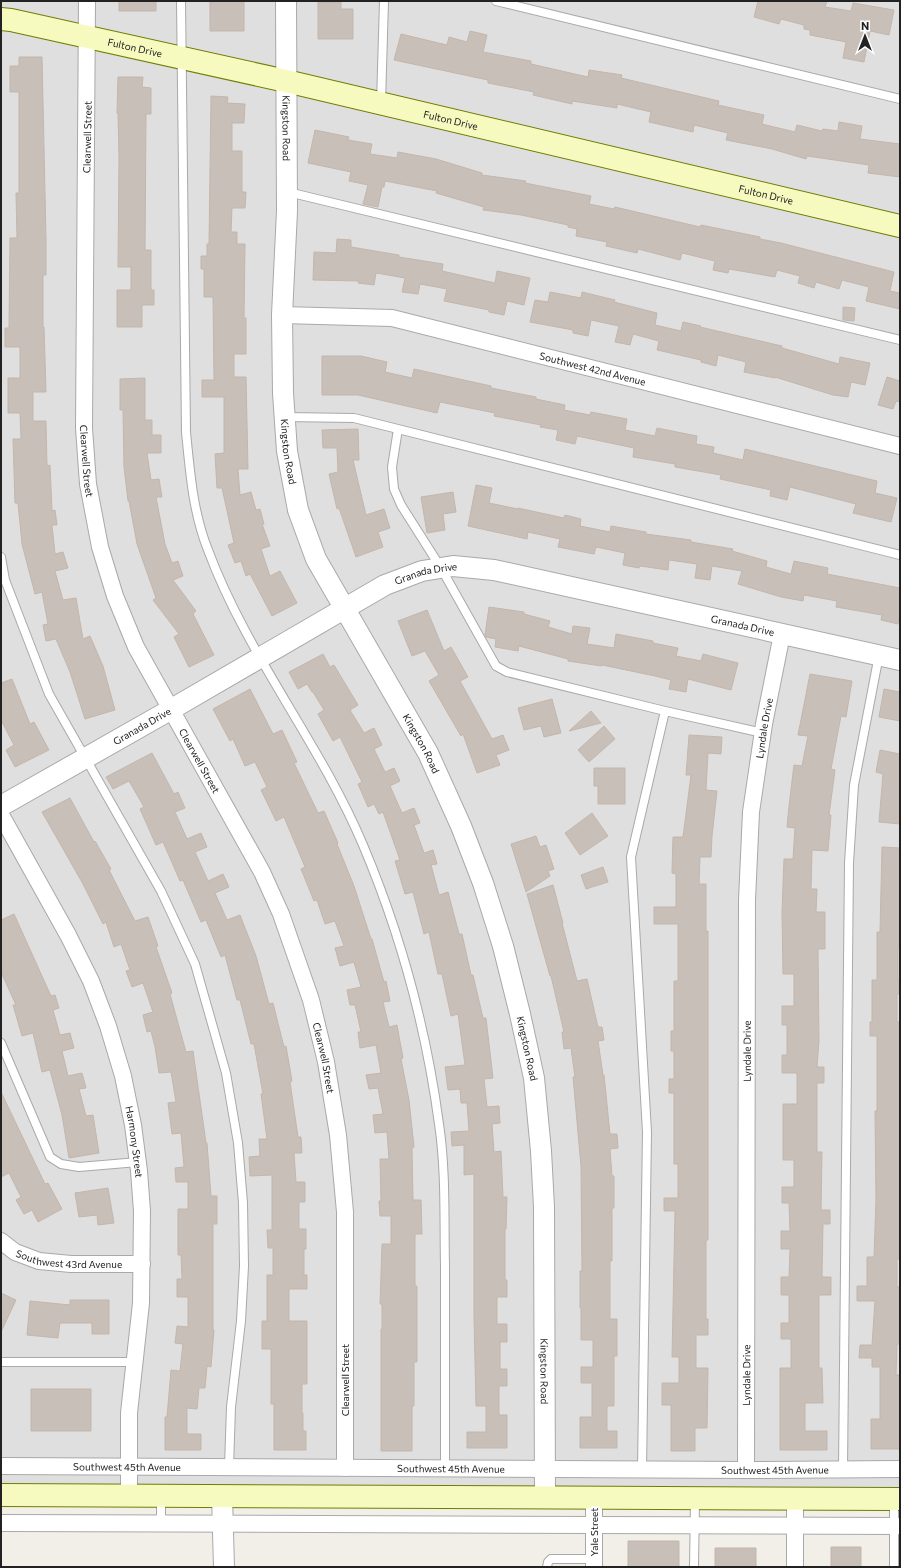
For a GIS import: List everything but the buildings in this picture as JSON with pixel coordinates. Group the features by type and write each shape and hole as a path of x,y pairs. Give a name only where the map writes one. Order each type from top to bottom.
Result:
{"main road":[{"name":"Fulton Drive","path":"1,19 88,37 286,82 900,226"},
{"path":"1,1495 897,1499"}],"street":[{"name":"Clearwell Street","path":"87,1 88,37 84,428 88,484 100,547 115,596 136,647 262,872 281,914 311,1000 324,1055 338,1135 345,1212 345,1468"},
{"name":"Kingston Road","path":"286,1 287,192 282,315 287,451 298,510 316,559 428,753 461,826 484,883 503,946 520,1014 534,1078 541,1151 544,1208 545,1498"},
{"name":"Southwest 42nd Avenue","path":"282,315 392,318 900,446"},
{"name":"Granada Drive","path":"1,806 385,585 422,571 453,566 494,570 900,660"},
{"name":"Lyndale Drive","path":"746,1470 747,900 751,812 763,733 782,634"},
{"name":"Harmony Street","path":"1,815 92,981 108,1026 123,1076 138,1162 142,1211 141,1303 129,1413 129,1496"},
{"name":"Southwest 43rd Avenue","path":"1,1241 15,1252 39,1261 71,1264 142,1264"},
{"name":"Southwest 45th Avenue","path":"1,1466 900,1470"},
{"path":"222,1496 224,1567"},
{"name":"Yale Street","path":"594,1498 594,1563"},
{"path":"795,1499 795,1567"},
{"path":"1,1524 223,1523 897,1526"}],"lane":[{"path":"181,1 186,432 192,491 208,551 227,594 260,657 329,775 363,843 397,932 417,1004 439,1125 444,1188 445,1468"},
{"path":"381,104 384,1"},
{"path":"496,1 900,99"},
{"path":"287,192 900,340"},
{"path":"285,417 354,418 900,555"},
{"path":"398,429 392,467 394,489 401,505 441,568 496,666 507,672 665,711 763,733"},
{"path":"1,557 5,580 49,694 161,891 195,964 226,1073 238,1143 243,1203 244,1266 241,1321 231,1407 230,1467"},
{"path":"843,1470 849,863 854,785 879,655"},
{"path":"642,1469 647,1132 631,857 665,711"},
{"path":"1,1042 50,1157 60,1164 78,1167 138,1162"},
{"path":"1,1362 134,1362"},
{"path":"161,1496 161,1523"},
{"path":"694,1567 695,1498"},
{"path":"894,1567 897,1499"},
{"path":"547,1567 548,1562 551,1559 594,1563"}],"shaded area":[{"path":"1,1 900,1 900,1496 1,1493"}]}
